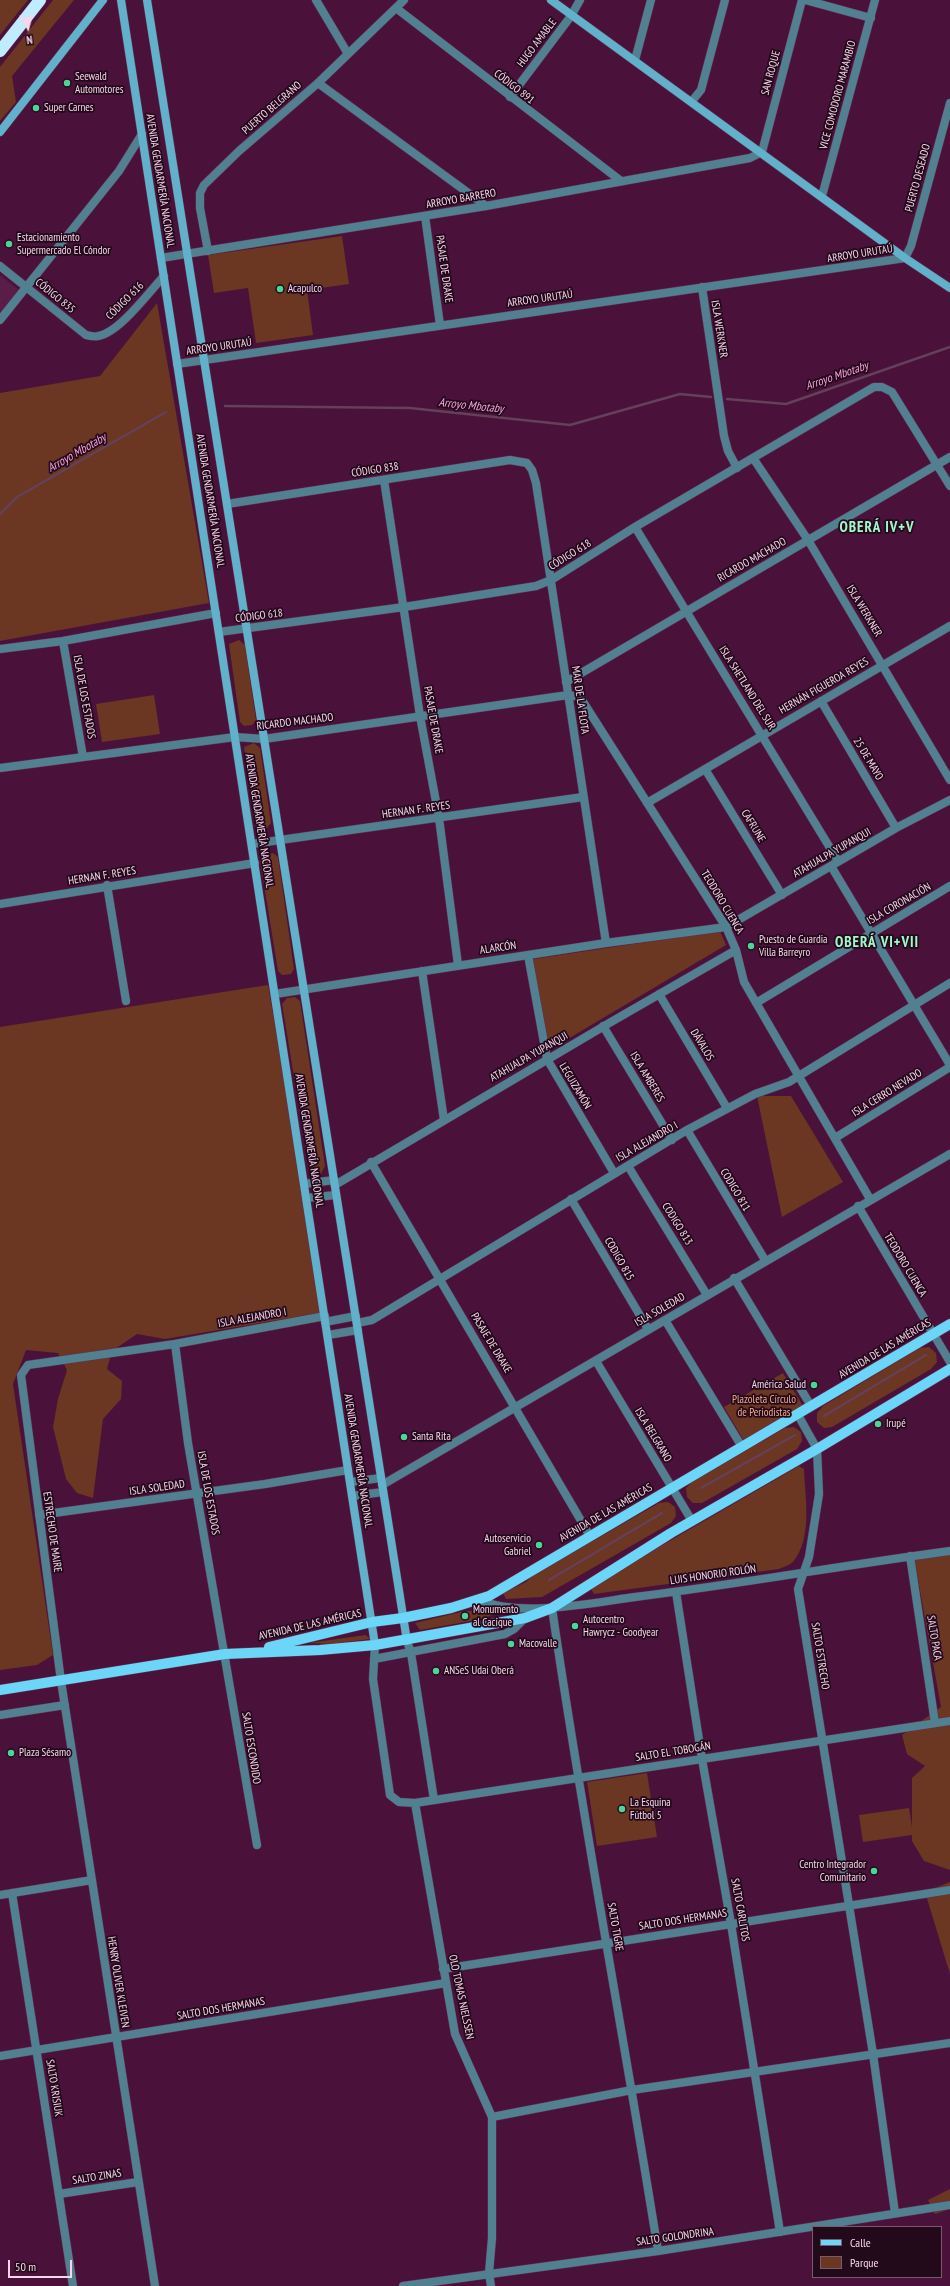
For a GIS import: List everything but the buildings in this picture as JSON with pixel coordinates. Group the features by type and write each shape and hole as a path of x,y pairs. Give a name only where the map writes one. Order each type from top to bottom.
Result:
{"highway":[{"path":"0,51 40,0"}],"main road":[{"name":"AVENIDA DE LAS AMÉRICAS","path":"246,1653 340,1632 372,1622 404,1618 479,1600 798,1415 950,1324"},
{"name":"AVENIDA DE LAS AMÉRICAS","path":"0,1690 225,1654 320,1650 376,1645 525,1618 552,1608 692,1521 817,1450 950,1369"}],"street":[{"path":"0,132 103,0"},
{"name":"AVENIDA GENDARMERÍA NACIONAL","path":"121,0 376,1645"},
{"name":"AVENIDA GENDARMERÍA NACIONAL","path":"147,0 407,1640"},
{"path":"316,0 348,54"},
{"name":"PUERTO BELGRANO","path":"208,251 200,208 200,194 204,185 318,83 404,0"},
{"path":"551,0 571,16 635,60 762,152 905,258 950,288"},
{"name":"HUGO AMABLE","path":"510,98 571,16 580,0"},
{"path":"635,60 651,0"},
{"path":"692,101 701,90 725,0"},
{"path":"803,0 870,18"},
{"name":"SAN ROQUE","path":"762,152 803,0"},
{"name":"VICE COMODORO MARAMBIO","path":"822,196 875,0"},
{"name":"CÓDIGO 891","path":"396,8 510,98 621,181"},
{"path":"318,83 486,206"},
{"name":"PUERTO DESEADO","path":"905,258 911,246 950,103"},
{"path":"0,320 119,171 142,134"},
{"name":"ARROYO BARRERO","path":"161,258 486,206 750,158 762,152"},
{"name":"PASAJE DE DRAKE","path":"426,216 440,325"},
{"name":"ARROYO URUTAÚ","path":"178,364 905,258"},
{"name":"CÓDIGO 835","path":"0,266 86,335 98,336"},
{"name":"CÓDIGO 616","path":"98,336 108,333 125,318 164,276"},
{"name":"ISLA WERKNER","path":"702,287 724,436 728,451 737,468"},
{"name":"CÓDIGO 618","path":"219,632 247,630 536,586 551,580 635,527 874,387 882,387 892,392 937,465"},
{"name":"ISLA WERKNER","path":"753,458 808,540 883,664 950,780"},
{"name":"RICARDO MACHADO","path":"566,682 950,458"},
{"name":"CÓDIGO 838","path":"227,504 510,460 527,463"},
{"name":"MAR DE LA FLOTA","path":"527,463 532,470 536,482 606,943"},
{"path":"937,465 950,486"},
{"name":"PASAJE DE DRAKE","path":"384,480 420,716 439,818 458,965"},
{"name":"ISLA SHETLAND DEL SUR","path":"635,527 763,735 871,932 950,1066"},
{"path":"0,649 63,641 216,613"},
{"name":"HERNÁN FIGUEROA REYES","path":"647,803 883,664 950,627"},
{"name":"ISLA DE LOS ESTADOS","path":"63,641 83,757"},
{"name":"RICARDO MACHADO","path":"0,768 235,737 264,739 568,695"},
{"name":"TEODORO CUENCA","path":"568,695 580,697 726,927 736,950 744,982 870,1199"},
{"name":"25 DE MAYO","path":"821,701 896,828"},
{"name":"CAFRUNE","path":"705,769 782,895"},
{"name":"HERNAN F. REYES","path":"252,844 583,797"},
{"name":"ATAHUALPA YUPANQUI","path":"726,927 896,828 950,800"},
{"name":"HERNAN F. REYES","path":"0,904 107,885 255,863"},
{"path":"107,885 126,1001"},
{"name":"ISLA CORONACIÓN","path":"756,1003 871,932 950,886"},
{"name":"ALARCÓN","path":"275,994 304,988 606,943 726,927"},
{"name":"ATAHUALPA YUPANQUI","path":"334,1183 736,950"},
{"name":"LEGUIZAMÓN","path":"528,955 547,1059 614,1173"},
{"path":"422,971 444,1120"},
{"name":"ISLA ALEJANDRO I","path":"175,1344 184,1341 325,1319 357,1323 372,1320 687,1130 755,1094 789,1082 950,983"},
{"name":"DÁVALOS","path":"659,994 727,1108"},
{"name":"ISLA AMBERES","path":"604,1026 672,1140"},
{"name":"ISLA CERRO NEVADO","path":"835,1138 950,1066"},
{"name":"CODIGO 811","path":"687,1130 765,1260"},
{"name":"ISLA SOLEDAD","path":"382,1485 596,1361 734,1278 950,1154"},
{"name":"PASAJE DE DRAKE","path":"371,1162 516,1407 590,1536"},
{"name":"CODIGO 813","path":"628,1166 707,1295"},
{"path":"304,1184 334,1183"},
{"path":"306,1198 336,1195"},
{"name":"CODIGO 815","path":"571,1199 648,1329"},
{"name":"TEODORO CUENCA","path":"858,1206 950,1362"},
{"path":"734,1278 812,1406"},
{"path":"665,1320 742,1447"},
{"path":"328,1335 357,1323"},
{"name":"ISLA DE LOS ESTADOS","path":"175,1344 197,1494 225,1654"},
{"name":"ESTRECHO DE MAIRE","path":"61,1681 21,1386 21,1375 28,1365 175,1344"},
{"name":"ISLA BELGRANO","path":"596,1361 692,1521"},
{"name":"SALTO ESTRECHO","path":"798,1415 817,1450 818,1507 809,1557 798,1589 849,1905 895,2213"},
{"name":"ISLA SOLEDAD","path":"39,1516 197,1494 348,1470"},
{"path":"350,1482 382,1485"},
{"path":"352,1496 382,1485"},
{"name":"LUIS HONORIO ROLÓN","path":"479,1600 501,1606 552,1608 676,1592 950,1551"},
{"name":"SALTO PACA","path":"910,1556 936,1723"},
{"name":"SALTO CARLITOS","path":"676,1592 780,2232"},
{"path":"376,1645 374,1659 505,1634 514,1629 535,1607"},
{"name":"SALTO TIGRE","path":"552,1608 577,1778 607,1943 658,2251"},
{"path":"407,1640 411,1653 434,1800"},
{"name":"SALTO ESCONDIDO","path":"225,1654 257,1845"},
{"name":"SALTO EL TOBOGÁN","path":"374,1659 373,1679 390,1794 399,1802 415,1803 950,1721"},
{"name":"HENRY OLIVER KLEIVEN","path":"61,1681 154,2286"},
{"path":"0,1715 65,1705"},
{"name":"OLO TOMAS NIELSSEN","path":"415,1803 455,2034 492,2117 492,2238 489,2273 491,2286"},
{"path":"0,1895 92,1880"},
{"name":"SALTO DOS HERMANAS","path":"443,1969 950,1890"},
{"name":"SALTO KRISIUK","path":"12,1893 73,2286"},
{"name":"SALTO DOS HERMANAS","path":"0,2056 446,1983"},
{"path":"492,2117 632,2090 950,2043"},
{"name":"SALTO ZINAS","path":"59,2194 138,2182"},
{"name":"SALTO GOLONDRINA","path":"816,2226 950,2205"},
{"name":"SALTO GOLONDRINA","path":"403,2286 658,2251 812,2227"}],"shaded area":[{"path":"0,275 23,293 0,324"}],"green space":[{"path":"0,0 28,0 0,35"},
{"path":"53,0 74,0 12,76 16,102 0,121 0,67"},
{"name":"Acapulco","path":"342,236 349,284 307,290 313,335 256,343 248,288 214,293 208,255"},
{"path":"157,303 209,603 0,641 0,393 100,376"},
{"path":"239,640 245,645 256,720 252,725 244,726 240,722 229,644"},
{"path":"154,695 160,734 102,742 96,704"},
{"path":"254,743 260,748 271,823 267,828 259,829 255,825 244,747"},
{"path":"273,853 278,857 294,969 291,974 282,975 278,971 260,860 265,855"},
{"path":"720,931 726,945 556,1046 546,1044 533,959"},
{"path":"268,985 326,1312 165,1339 137,1334 112,1351 107,1369 122,1381 121,1399 103,1419 93,1498 77,1493 66,1479 53,1427 58,1399 67,1370 58,1353 26,1350 13,1384 53,1655 37,1665 0,1670 0,1027"},
{"path":"295,997 300,1001 325,1166 321,1174 313,1175 309,1167 282,1004 287,998"},
{"path":"757,1096 791,1096 843,1182 782,1217"},
{"path":"929,1347 936,1353 937,1362 931,1369 832,1427 824,1428 817,1422 817,1413 823,1406 920,1348"},
{"name":"Plazoleta Círculo de Periodistas","path":"783,1373 803,1406 744,1441 724,1407"},
{"path":"794,1427 801,1432 802,1441 797,1449 702,1503 693,1503 687,1497 686,1488 693,1481 785,1428"},
{"path":"799,1466 804,1469 806,1529 799,1552 790,1564 779,1569 594,1594 590,1587"},
{"path":"668,1502 675,1507 676,1516 671,1523 542,1597 506,1599 503,1593 526,1582 532,1576 659,1503"},
{"path":"950,1550 950,1870 924,1861 912,1841 912,1835 863,1842 859,1815 909,1808 912,1827 912,1778 925,1766 907,1754 902,1735 941,1707 914,1557"},
{"path":"465,1611 502,1611 482,1619 420,1630 415,1623"},
{"path":"366,1635 370,1639 331,1644 308,1643"},
{"name":"La Esquina Fútbol 5","path":"647,1773 657,1837 597,1846 587,1782"},
{"path":"950,1882 950,1974 925,1892"},
{"path":"950,2189 950,2209 935,2214 928,2200"}],"waterway":[{"name":"Arroyo Mbotaby","path":"727,399 786,404 950,347"},
{"name":"Arroyo Mbotaby","path":"225,406 410,408 570,425 680,394 711,397"},
{"name":"Arroyo Mbotaby","path":"0,514 17,497 166,412"},
{"path":"824,1416 926,1355"},
{"path":"701,1488 795,1435"},
{"path":"549,1580 662,1513"}],"place":[{"name":"Seewald Automotores","path":"67,83"},
{"name":"Super Carnes","path":"36,108"},
{"name":"Estacionamiento Supermercado El Cóndor","path":"9,244"},
{"name":"Acapulco","path":"280,289"},
{"name":"Puesto de Guardia Villa Barreyro","path":"751,946"},
{"name":"América Salud","path":"814,1385"},
{"name":"Irupé","path":"878,1424"},
{"name":"Santa Rita","path":"404,1437"},
{"name":"Autoservicio Gabriel","path":"539,1545"},
{"name":"Monumento al Cacique","path":"465,1616"},
{"name":"Autocentro Hawrycz - Goodyear","path":"575,1626"},
{"name":"Macovalle","path":"511,1644"},
{"name":"ANSeS Udai Oberá","path":"436,1671"},
{"name":"Plaza Sésamo","path":"11,1753"},
{"name":"La Esquina Fútbol 5","path":"622,1809"},
{"name":"Centro Integrador Comunitario","path":"874,1871"}],"district":[{"name":"OBERÁ IV+V","path":"877,528"},
{"name":"OBERÁ VI+VII","path":"877,943"}]}
